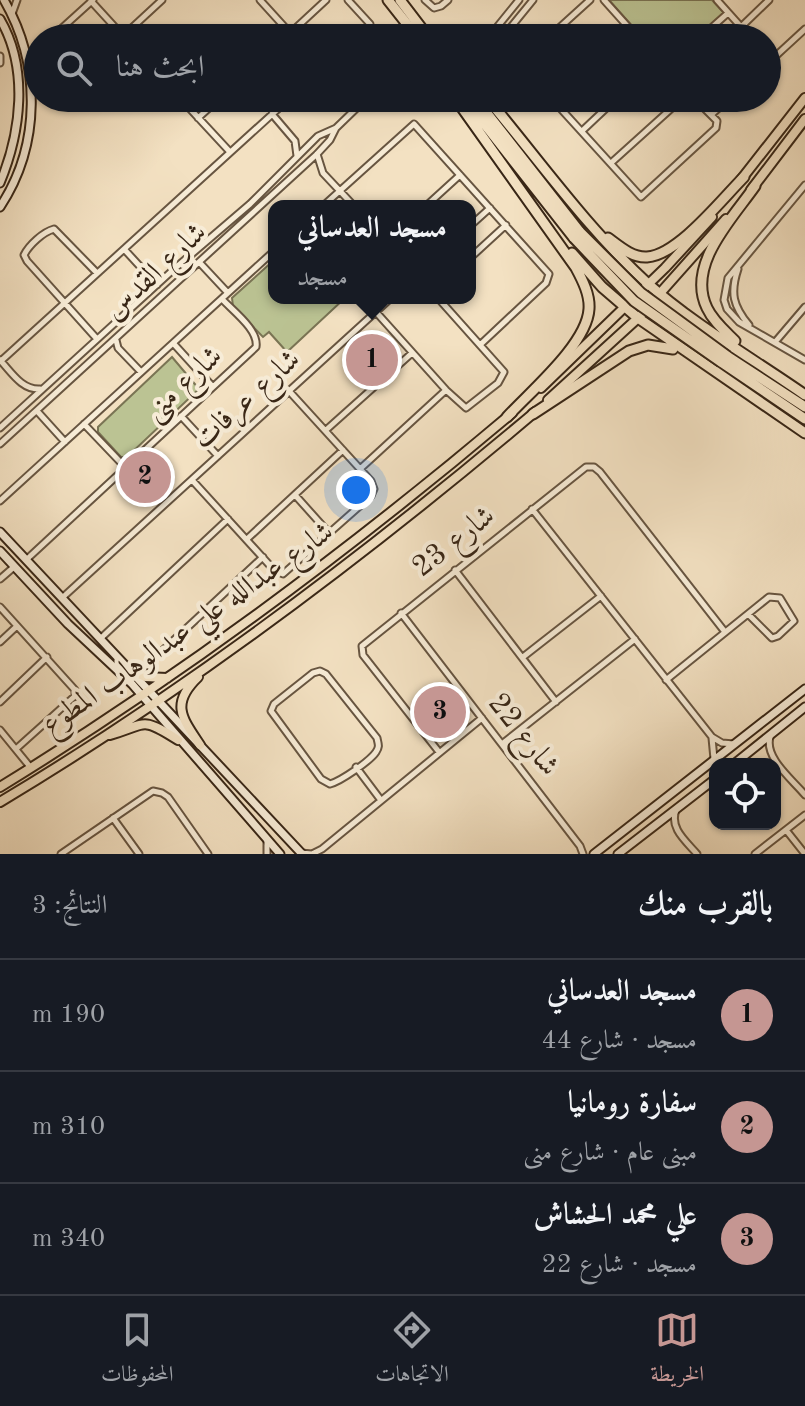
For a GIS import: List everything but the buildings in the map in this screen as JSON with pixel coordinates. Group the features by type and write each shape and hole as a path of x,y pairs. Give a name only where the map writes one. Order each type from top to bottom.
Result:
{"highway":[{"path":"388,0 411,24"},
{"path":"400,0 415,24"},
{"path":"465,112 576,268 585,285 589,308 585,330 578,341 507,417"},
{"path":"476,112 577,235 641,293 805,419"},
{"path":"485,112 577,235"},
{"path":"499,112 626,263 685,312 805,395"},
{"path":"593,227 635,256 660,254 680,240 744,177"},
{"path":"755,186 711,251 701,285 707,310 755,360"},
{"path":"541,218 624,308 664,339 805,435"},
{"path":"602,287 621,287 628,276 626,263"},
{"path":"664,339 660,324 665,315 674,310 685,312"},
{"path":"533,414 618,357 648,345 669,347 708,367"},
{"path":"724,359 805,407"}],"main road":[{"path":"4,0 24,42"},
{"path":"2,22 14,29 16,23"},
{"path":"0,183 15,139 19,86 10,41 2,22"},
{"path":"10,41 15,34 22,36"},
{"path":"19,86 24,90"},
{"name":"شارع عبدالله علي عبدالوهاب المطوع","path":"0,787 175,675 330,561 543,387 699,232 805,98"},
{"path":"0,207 19,169 29,133 30,112"},
{"name":"شارع عبدالله علي عبدالوهاب المطوع","path":"0,802 60,766 217,660 383,535 533,414 638,318 755,186 805,119"},
{"path":"7,167 14,164 19,169"},
{"path":"1,536 128,669 178,740 280,854"},
{"path":"12,545 4,546 1,553 68,624 146,694"},
{"path":"68,624 76,622 77,615"},
{"path":"200,745 181,717 181,702 193,682 217,660"},
{"path":"128,669 149,678 175,675"},
{"path":"716,758 805,689"},
{"path":"742,758 803,709 800,699 793,698"},
{"path":"152,703 200,745 302,854"},
{"path":"101,737 135,724 145,724 159,728 178,740"},
{"path":"597,851 709,764"},
{"path":"618,854 709,784"},
{"path":"242,810 243,802 252,801"},
{"path":"632,824 631,831 639,838"},
{"path":"615,837 624,838 626,848"}],"street":[{"path":"12,14 17,0"},
{"path":"137,24 162,0"},
{"path":"260,0 282,24"},
{"path":"300,24 326,0"},
{"path":"348,0 370,24"},
{"path":"425,0 434,8 448,0"},
{"path":"500,24 519,0"},
{"path":"513,24 533,0"},
{"path":"563,24 590,0"},
{"path":"604,0 624,24"},
{"path":"717,0 738,24"},
{"path":"744,24 769,0"},
{"path":"67,24 92,1 112,24"},
{"path":"716,24 728,13"},
{"path":"781,49 805,29"},
{"path":"0,56 0,63"},
{"path":"193,112 230,152"},
{"path":"198,118 205,112"},
{"path":"41,389 34,390 22,385 0,360 274,112"},
{"name":"شارع القدس","path":"0,444 296,174 326,145 336,128 353,112"},
{"path":"564,112 641,197 714,130 717,121 708,112"},
{"path":"582,131 602,112"},
{"path":"611,163 667,112"},
{"path":"711,115 714,112"},
{"path":"272,114 295,141 308,145"},
{"path":"330,200 414,124 545,268 549,277 481,344"},
{"name":"شارع القدس","path":"3,426 125,313 250,204 318,136 336,128"},
{"path":"318,136 326,137 326,145"},
{"path":"295,141 297,156"},
{"path":"317,154 323,173"},
{"path":"288,165 288,173 296,174"},
{"path":"303,167 323,173 348,200"},
{"path":"433,200 460,175"},
{"path":"805,185 740,264 732,285 732,295 740,314 752,328 805,360"},
{"path":"250,204 255,205 256,210"},
{"path":"476,221 490,208"},
{"path":"476,252 506,225"},
{"path":"97,273 54,229 27,249 24,255 97,339"},
{"path":"211,239 212,245 217,247"},
{"path":"124,249 157,285"},
{"path":"0,501 268,256"},
{"path":"200,263 228,293"},
{"path":"173,270 182,272 182,279"},
{"name":"شارع منى","path":"26,560 257,345 254,334 222,299"},
{"name":"شارع عرفات","path":"62,599 385,304"},
{"path":"376,312 466,408 504,375 503,369 444,304"},
{"path":"134,306 136,312 143,314"},
{"path":"776,341 805,307"},
{"path":"125,313 132,316 134,323"},
{"path":"116,340 118,348 141,372"},
{"path":"173,343 213,387"},
{"path":"108,346 118,348"},
{"path":"326,430 412,353"},
{"path":"70,364 72,371 79,373"},
{"path":"62,371 70,373 71,381"},
{"path":"22,385 26,403"},
{"path":"360,469 446,390"},
{"path":"192,480 274,570 283,574 371,496 374,487 360,469 289,391"},
{"path":"37,411 65,442"},
{"path":"181,416 218,456"},
{"path":"84,424 126,468"},
{"path":"3,426 14,431"},
{"path":"247,539 343,450"},
{"name":"شارع 23","path":"439,752 363,655 361,649 364,643 583,468 594,467 600,472 725,632"},
{"path":"295,495 329,533"},
{"path":"532,509 712,737 722,743 734,744"},
{"path":"99,639 228,519"},
{"path":"146,666 263,557"},
{"path":"0,579 14,567"},
{"path":"455,570 556,702"},
{"path":"523,657 601,596"},
{"path":"666,680 769,597 775,596 793,615 794,621 772,638 748,614"},
{"path":"0,607 73,684 75,696 16,749"},
{"name":"شارع 22","path":"401,613 580,846 583,854"},
{"path":"0,642 17,626"},
{"path":"502,744 635,639"},
{"path":"0,702 47,657"},
{"path":"317,671 326,674 377,738 377,751 356,767 339,781 330,784 323,782 272,714 274,704 317,671"},
{"path":"302,854 321,852 380,799 482,718"},
{"path":"0,730 31,768"},
{"path":"771,735 768,743 771,754 805,795"},
{"path":"712,737 714,758"},
{"path":"751,751 771,754"},
{"path":"356,767 380,799"},
{"path":"61,854 71,851 150,792 162,793 208,854"},
{"path":"677,809 673,820 675,826 697,854"},
{"path":"755,854 805,815"},
{"path":"113,818 139,854"},
{"path":"657,824 675,826"},
{"path":"786,830 805,854"},
{"path":"267,839 267,854"},
{"path":"580,846 597,851"}],"green space":[{"path":"609,0 712,0 724,13 713,24 630,24"},
{"path":"268,265 268,304 339,304 287,352 269,332 263,337 233,306 232,298"},
{"path":"172,357 199,389 127,457 121,457 98,432 98,427"}],"place":[{"name":"مسجد العدساني","path":"372,360"},
{"name":"سفارة رومانيا","path":"145,477"},
{"name":"علي محمد الحشاش","path":"440,712"}]}
